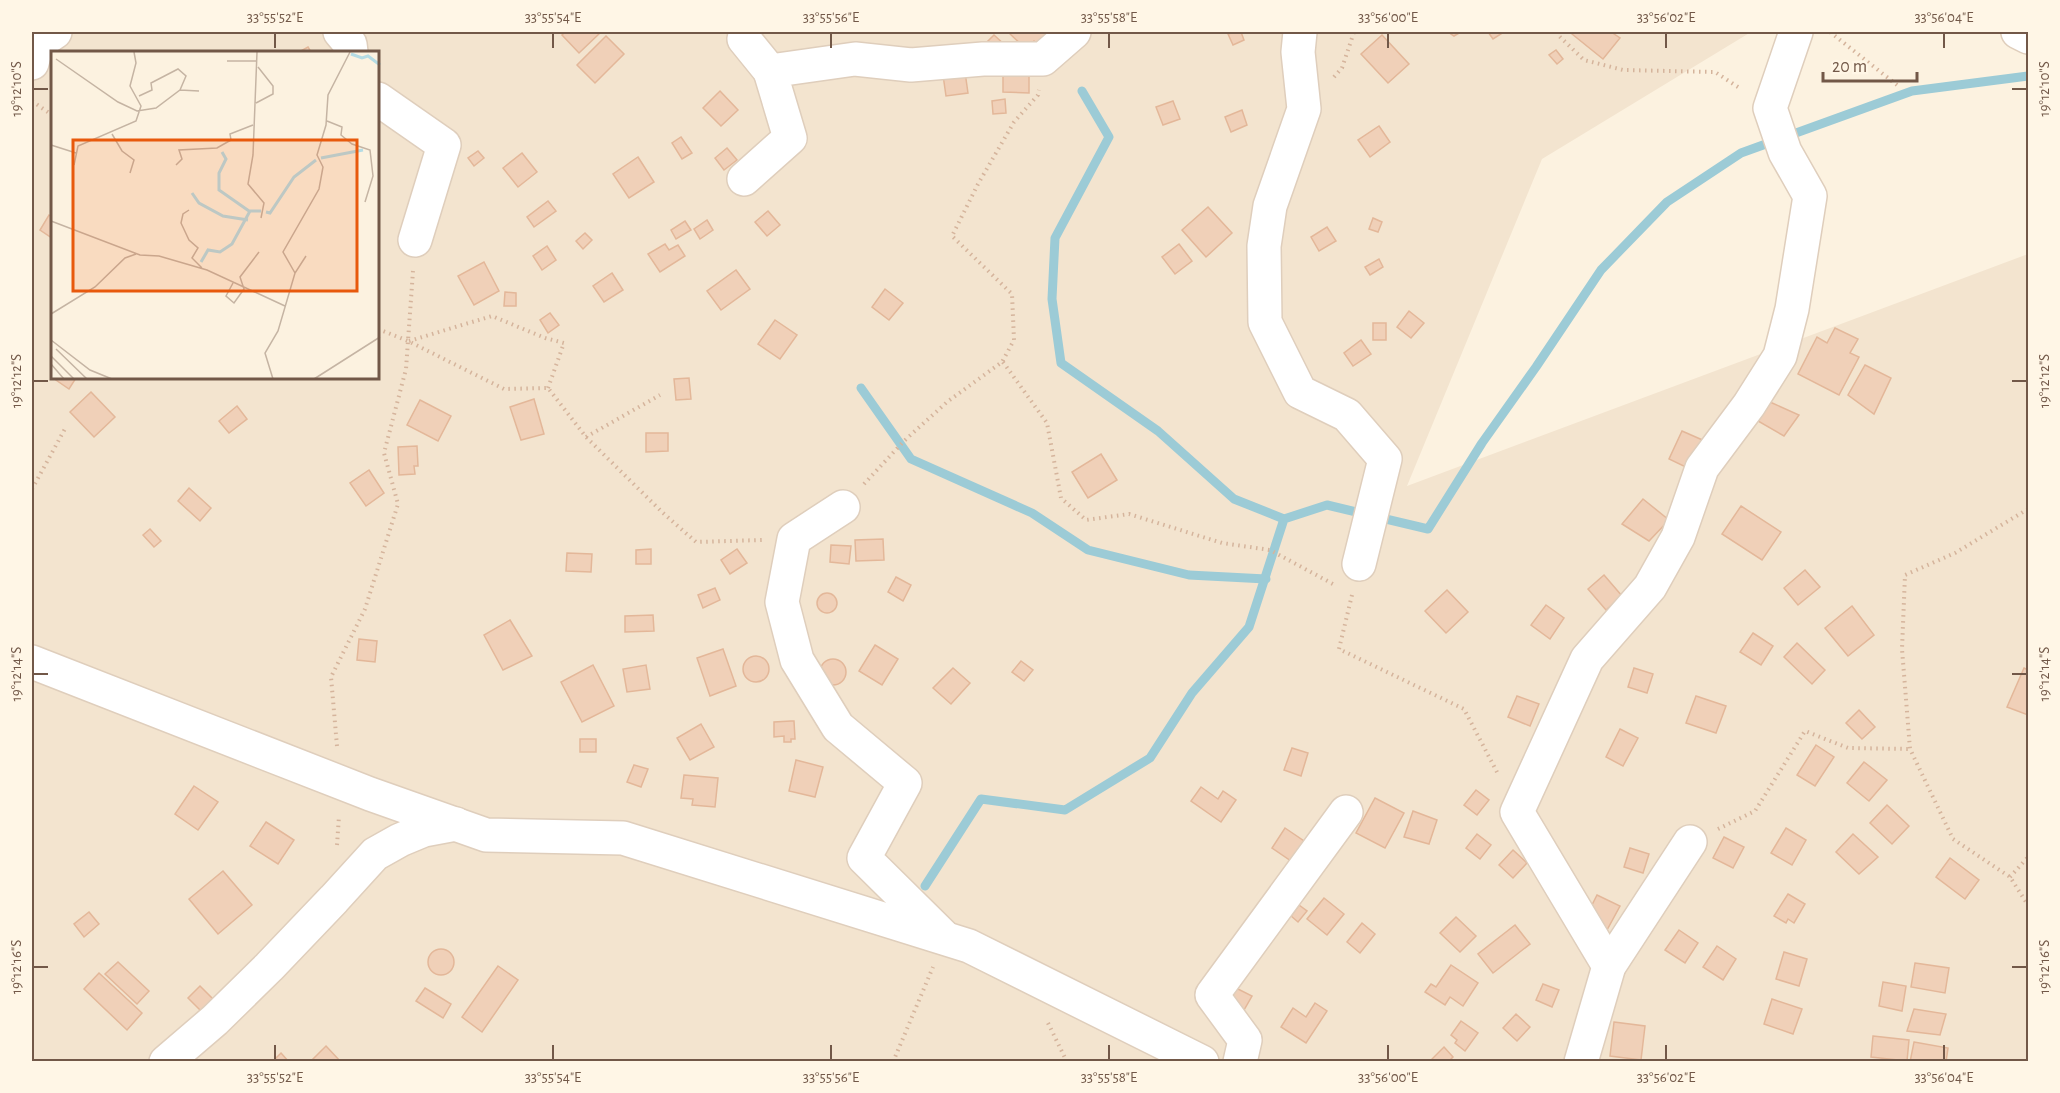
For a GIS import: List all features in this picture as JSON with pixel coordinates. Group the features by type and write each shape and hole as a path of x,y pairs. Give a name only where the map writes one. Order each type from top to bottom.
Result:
{"street":[{"path":"32,63 36,44 55,32"},
{"path":"340,32 350,44 351,51"},
{"path":"770,71 855,59 911,65 983,59 1043,59 1074,32"},
{"path":"1300,32 1298,52 1304,109 1270,206 1264,246 1265,322 1300,392 1347,415 1385,459 1359,564"},
{"path":"1609,966 1517,812 1587,659 1650,587 1678,537 1702,468 1749,405 1780,356 1792,309 1810,196 1785,152 1770,108 1796,32"},
{"path":"2018,32 2028,37"},
{"path":"744,39 770,71 790,138 744,179"},
{"path":"380,100 444,145 415,240"},
{"path":"843,507 794,538 782,602 797,660 838,727 905,783 864,858 945,938"},
{"path":"32,662 341,782 486,835 623,838 969,946 1154,1051 1202,1062"},
{"path":"1240,1062 1245,1040 1212,995 1346,812"},
{"path":"166,1062 238,997 375,854 424,830 456,824"},
{"path":"1581,1062 1609,966 1690,843"}],"path":[{"path":"1558,32 1557,34 1584,60 1623,70 1715,72 1770,108"},
{"path":"1830,32 1897,85"},
{"path":"843,507 904,441 947,402 1002,362 1014,340 1012,294 952,236 978,184 1014,122 1038,95 1043,59"},
{"path":"32,101 51,114"},
{"path":"334,899 341,782 331,677 365,609 398,504 384,453 406,369 415,240"},
{"path":"408,342 492,316 544,338 564,343 548,388"},
{"path":"380,330 504,389 548,388"},
{"path":"1002,362 1047,423 1061,498 1086,520 1129,514 1222,543 1270,550 1352,594 1339,649 1464,709 1517,812"},
{"path":"548,388 586,437 663,513 696,542 794,538"},
{"path":"586,437 660,395"},
{"path":"32,489 66,427"},
{"path":"2028,509 1955,553 1905,575 1902,649 1910,749 1953,839 2010,877 2028,905"},
{"path":"1690,843 1755,811 1805,731 1848,748 1910,749"},
{"path":"2010,877 2028,857"},
{"path":"893,1062 945,938"}],"shaded area":[{"path":"32,32 1751,32 1542,159 1407,486 2028,254 2028,1061 32,1061"}],"building":[{"path":"565,32 601,32 579,53 562,35"},
{"path":"1008,32 1057,32 1042,47 1034,41 1026,49"},
{"path":"1241,32 1244,40 1233,45 1228,34"},
{"path":"1448,32 1461,32 1454,36"},
{"path":"1488,32 1504,32 1493,39"},
{"path":"1574,32 1611,32 1620,38 1603,59 1572,34"},
{"path":"994,35 1006,46 985,44"},
{"path":"1382,35 1409,64 1388,83 1361,54"},
{"path":"606,36 624,54 595,83 577,65"},
{"path":"1556,50 1563,59 1557,64 1549,55"},
{"path":"1003,65 1029,65 1029,93 1003,92"},
{"path":"965,72 968,93 946,96 943,75"},
{"path":"720,91 738,110 721,126 703,108"},
{"path":"1005,99 1006,113 993,114 992,101"},
{"path":"1173,101 1180,119 1163,125 1156,107"},
{"path":"1242,110 1247,125 1231,132 1225,117"},
{"path":"1379,126 1390,142 1370,157 1358,140"},
{"path":"681,137 692,153 682,159 672,143"},
{"path":"727,148 737,160 724,170 715,158"},
{"path":"478,151 484,158 474,166 468,158"},
{"path":"522,153 537,172 518,187 503,168"},
{"path":"638,157 654,182 629,198 613,174"},
{"path":"548,201 556,211 534,227 527,217"},
{"path":"1208,207 1232,233 1206,257 1182,230"},
{"path":"768,211 780,225 767,236 755,222"},
{"path":"49,215 51,216 51,237 40,230"},
{"path":"1373,218 1382,222 1378,232 1369,229"},
{"path":"707,220 713,230 700,239 694,229"},
{"path":"685,221 691,230 676,239 671,230"},
{"path":"1327,227 1336,241 1319,251 1311,237"},
{"path":"585,233 592,240 583,249 576,241"},
{"path":"665,244 669,250 678,245 685,256 660,272 648,254"},
{"path":"1179,244 1192,261 1175,274 1162,257"},
{"path":"547,246 556,260 542,270 533,256"},
{"path":"1379,259 1383,267 1370,275 1365,267"},
{"path":"484,262 499,291 474,305 458,276"},
{"path":"736,270 750,289 721,310 707,291"},
{"path":"612,273 623,290 604,302 593,286"},
{"path":"885,289 903,303 889,320 872,307"},
{"path":"505,292 516,293 516,306 504,306"},
{"path":"1409,311 1424,323 1411,338 1397,327"},
{"path":"550,313 559,325 548,333 540,320"},
{"path":"775,320 797,335 780,359 758,344"},
{"path":"1373,323 1386,323 1386,340 1373,340"},
{"path":"1835,328 1858,339 1850,353 1859,357 1839,395 1798,374 1817,337 1827,343"},
{"path":"1361,340 1371,354 1353,366 1344,353"},
{"path":"1865,365 1891,378 1874,414 1848,395"},
{"path":"689,378 691,399 676,400 674,379"},
{"path":"56,380 75,380 69,389"},
{"path":"91,392 115,417 94,437 70,412"},
{"path":"534,399 544,434 521,440 510,407"},
{"path":"420,400 451,416 438,441 407,425"},
{"path":"1770,402 1799,415 1784,436 1758,421"},
{"path":"237,406 247,419 229,433 219,421"},
{"path":"1682,431 1707,442 1694,471 1669,459"},
{"path":"646,433 668,433 668,451 646,452"},
{"path":"417,446 418,466 414,466 415,474 399,475 398,447"},
{"path":"1101,454 1117,480 1088,498 1072,472"},
{"path":"369,470 384,493 366,506 350,483"},
{"path":"189,488 211,508 200,521 178,501"},
{"path":"1643,499 1669,520 1649,541 1622,524"},
{"path":"1741,506 1781,532 1762,560 1722,534"},
{"path":"150,529 161,541 154,547 143,535"},
{"path":"883,539 884,560 856,561 855,540"},
{"path":"831,545 851,546 849,564 830,562"},
{"path":"651,549 651,564 636,564 636,550"},
{"path":"737,549 747,563 730,574 721,560"},
{"path":"567,553 592,554 591,572 566,571"},
{"path":"1805,570 1820,587 1798,605 1784,588"},
{"path":"1604,575 1622,596 1606,610 1588,589"},
{"path":"896,577 911,585 903,601 888,592"},
{"path":"715,588 720,600 703,608 698,595"},
{"path":"1447,590 1468,612 1446,633 1425,611"},
{"path":"827,593 834,596 837,603 834,610 827,613 820,610 817,603 820,596"},
{"path":"1546,605 1564,618 1550,639 1531,625"},
{"path":"1852,606 1874,635 1848,656 1825,628"},
{"path":"653,615 654,631 625,632 625,616"},
{"path":"510,620 532,656 503,670 484,635"},
{"path":"1753,633 1773,646 1761,665 1740,652"},
{"path":"359,639 377,641 375,662 357,660"},
{"path":"1797,643 1825,670 1812,684 1784,657"},
{"path":"875,645 898,659 882,685 859,671"},
{"path":"723,649 736,686 710,696 697,658"},
{"path":"756,656 765,660 769,669 765,678 756,682 747,678 743,669 747,660"},
{"path":"833,659 842,663 846,672 842,681 833,685 824,681 820,672 824,663"},
{"path":"1021,661 1033,670 1024,681 1012,672"},
{"path":"593,665 614,706 582,722 561,682"},
{"path":"646,665 650,689 627,692 623,669"},
{"path":"953,668 970,683 951,704 933,688"},
{"path":"1634,668 1653,674 1647,693 1628,687"},
{"path":"2024,668 2028,670 2028,715 2007,707"},
{"path":"1517,696 1539,704 1530,726 1508,717"},
{"path":"1696,696 1726,706 1716,733 1686,723"},
{"path":"1859,710 1875,727 1862,739 1846,723"},
{"path":"794,721 795,739 791,739 791,742 784,742 784,736 774,737 774,722"},
{"path":"701,724 714,747 690,760 677,738"},
{"path":"1620,729 1638,738 1623,766 1606,757"},
{"path":"580,739 596,739 596,752 580,752"},
{"path":"1816,745 1834,757 1815,786 1797,775"},
{"path":"1292,748 1308,753 1301,776 1284,770"},
{"path":"796,760 823,767 815,797 789,791"},
{"path":"1864,762 1887,780 1869,801 1847,783"},
{"path":"634,765 648,769 641,787 627,782"},
{"path":"684,775 718,778 715,807 692,805 693,799 681,798"},
{"path":"194,786 218,802 198,830 175,814"},
{"path":"1201,787 1218,799 1223,791 1236,800 1221,822 1191,801"},
{"path":"1476,790 1489,800 1477,815 1464,805"},
{"path":"1375,798 1404,813 1385,848 1356,833"},
{"path":"1887,805 1909,826 1892,844 1870,823"},
{"path":"1413,811 1437,820 1429,844 1404,837"},
{"path":"266,822 294,840 278,864 250,846"},
{"path":"1285,828 1307,843 1294,863 1272,848"},
{"path":"1786,828 1806,840 1792,865 1771,853"},
{"path":"1477,834 1491,845 1480,859 1466,848"},
{"path":"1853,834 1878,857 1859,874 1836,852"},
{"path":"1724,837 1744,847 1733,868 1713,858"},
{"path":"1630,848 1649,854 1643,873 1624,867"},
{"path":"1513,850 1527,863 1513,878 1499,865"},
{"path":"1950,858 1979,880 1965,899 1936,877"},
{"path":"223,871 252,905 218,934 189,899"},
{"path":"1788,894 1805,904 1794,923 1788,919 1786,923 1774,916"},
{"path":"1597,895 1620,906 1607,930 1585,919"},
{"path":"1324,898 1344,914 1327,935 1307,919"},
{"path":"1299,905 1307,911 1298,922 1291,916"},
{"path":"89,912 99,924 84,937 74,924"},
{"path":"1456,917 1476,936 1460,952 1440,933"},
{"path":"1362,923 1375,934 1360,953 1347,942"},
{"path":"1515,925 1530,944 1493,973 1478,954"},
{"path":"1679,930 1698,943 1685,963 1665,950"},
{"path":"1717,946 1736,959 1723,980 1703,967"},
{"path":"441,949 450,953 454,962 450,971 441,975 432,971 428,962 432,953"},
{"path":"1784,952 1807,959 1799,986 1776,979"},
{"path":"118,962 149,991 137,1004 105,974"},
{"path":"1915,963 1949,968 1945,993 1911,987"},
{"path":"1451,965 1478,983 1463,1006 1450,997 1445,1005 1425,992 1431,984 1436,987"},
{"path":"498,966 518,980 482,1032 462,1017"},
{"path":"99,973 142,1013 127,1030 84,989"},
{"path":"1883,982 1906,986 1902,1011 1879,1006"},
{"path":"1543,984 1559,990 1552,1007 1536,1000"},
{"path":"200,986 213,999 201,1011 188,998"},
{"path":"1234,987 1252,996 1244,1010 1227,1001"},
{"path":"425,988 451,1004 443,1018 416,1001"},
{"path":"1772,999 1802,1009 1793,1034 1764,1024"},
{"path":"1315,1003 1327,1011 1306,1043 1281,1027 1293,1008 1306,1017"},
{"path":"1914,1009 1946,1014 1940,1035 1907,1031"},
{"path":"1516,1014 1530,1027 1517,1041 1503,1028"},
{"path":"1461,1021 1478,1033 1465,1051 1455,1043 1457,1040 1451,1035"},
{"path":"1614,1022 1645,1026 1641,1060 1610,1056"},
{"path":"1873,1036 1909,1040 1907,1061 1871,1057"},
{"path":"1914,1042 1948,1048 1946,1062 1910,1062"},
{"path":"326,1046 341,1062 310,1062"},
{"path":"1444,1047 1453,1057 1448,1062 1430,1061"},
{"path":"281,1053 289,1062 272,1062"}],"waterway":[{"path":"925,886 981,799 1065,810 1150,758 1192,693 1249,627 1284,519 1327,505 1428,529 1482,443 1601,270 1667,202 1741,153 1912,91 2028,76"},
{"path":"1082,91 1109,137 1055,238 1052,299 1061,363 1158,431 1234,499 1284,519"},
{"path":"861,388 911,459 1032,513 1088,550 1189,575 1266,579"}]}
